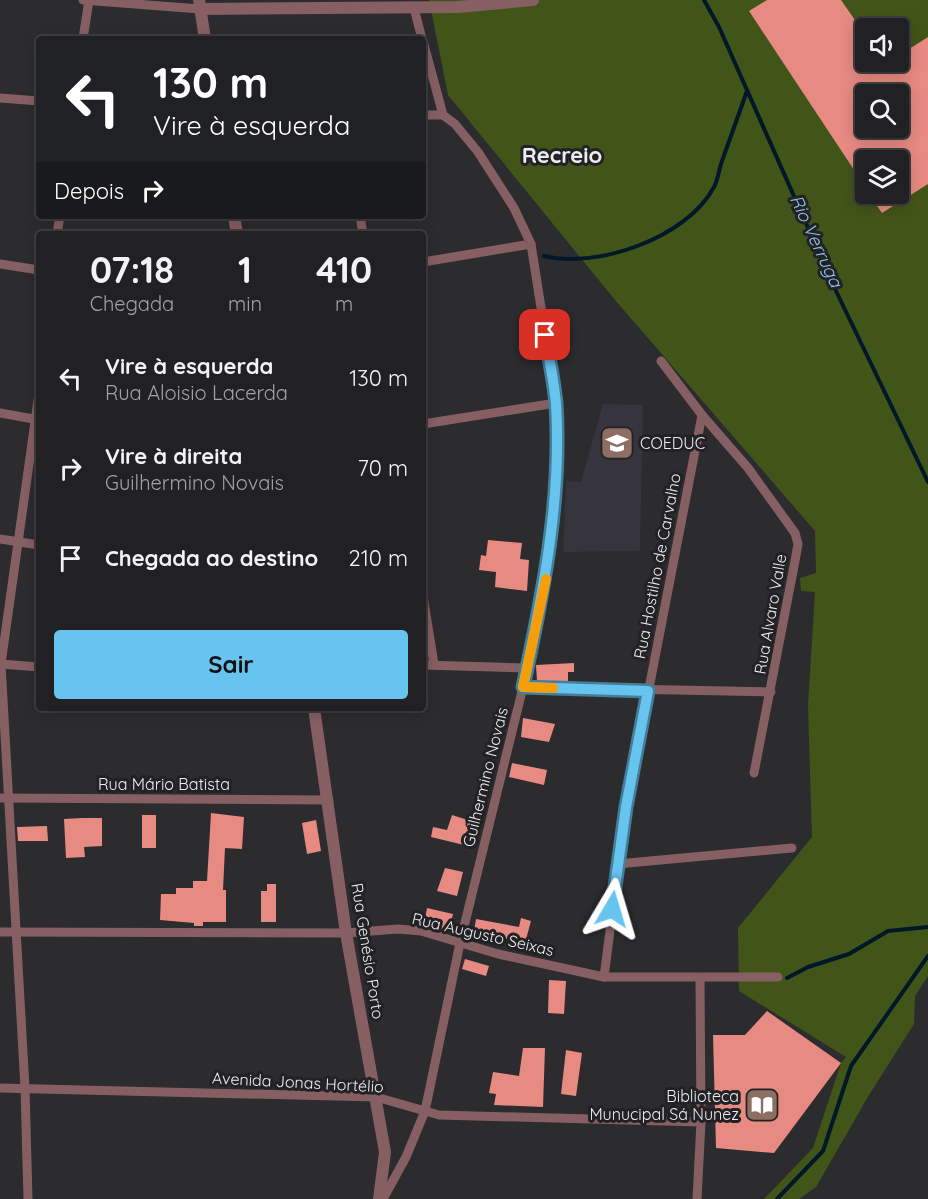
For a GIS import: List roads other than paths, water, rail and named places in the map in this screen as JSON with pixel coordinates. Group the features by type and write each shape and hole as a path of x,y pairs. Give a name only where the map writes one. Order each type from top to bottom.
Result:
{"street":[{"path":"83,0 200,5 414,8 458,7 533,0"},
{"path":"83,36 88,0"},
{"path":"200,5 205,36"},
{"path":"414,8 422,36"},
{"path":"426,51 443,115 426,115"},
{"path":"0,98 36,101"},
{"name":"Guilhermino Novais","path":"381,1199 406,1157 424,1111 460,942 527,668 547,571 555,484 556,404 531,244 514,208 478,152 455,124 443,115"},
{"path":"426,262 531,244"},
{"path":"0,264 36,270"},
{"name":"Rua Alvaro Valle","path":"661,361 702,415 748,468 797,538 771,692 754,773"},
{"path":"426,424 556,404"},
{"path":"0,414 36,420"},
{"name":"Rua Hostilho de Carvalho","path":"603,977 617,864 702,415"},
{"path":"28,1199 26,1088 16,933 3,798 0,664 36,432"},
{"path":"0,539 36,545"},
{"path":"426,615 434,664"},
{"path":"0,664 36,667"},
{"path":"426,664 527,668"},
{"path":"523,687 771,692"},
{"name":"Rua Genésio Porto","path":"314,711 329,800 346,933 385,1152 381,1199"},
{"name":"Rua Mário Batista","path":"3,798 329,800"},
{"path":"617,864 792,848"},
{"name":"Rua Augusto Seixas","path":"0,932 346,933 398,929 421,931 498,954 603,977 778,977"},
{"path":"697,1199 701,1122 700,978"},
{"name":"Avenida Jonas Hortélio","path":"0,1088 376,1097 439,1115 701,1122"}],"waterway":[{"name":"Rio Verruga","path":"704,0 719,27 836,291 928,482"},
{"path":"544,256 565,259 589,258 614,253 639,246 684,221 701,205 715,184 747,91"},
{"path":"787,978 808,967 849,954 888,931 928,927"},
{"path":"777,1199 823,1151 851,1066 928,956"}],"place":[{"name":"COEDUC","path":"617,443"},
{"name":"Biblioteca Munucipal Sá Nunez","path":"762,1105"}],"district":[{"name":"Recreio","path":"562,155"}]}
